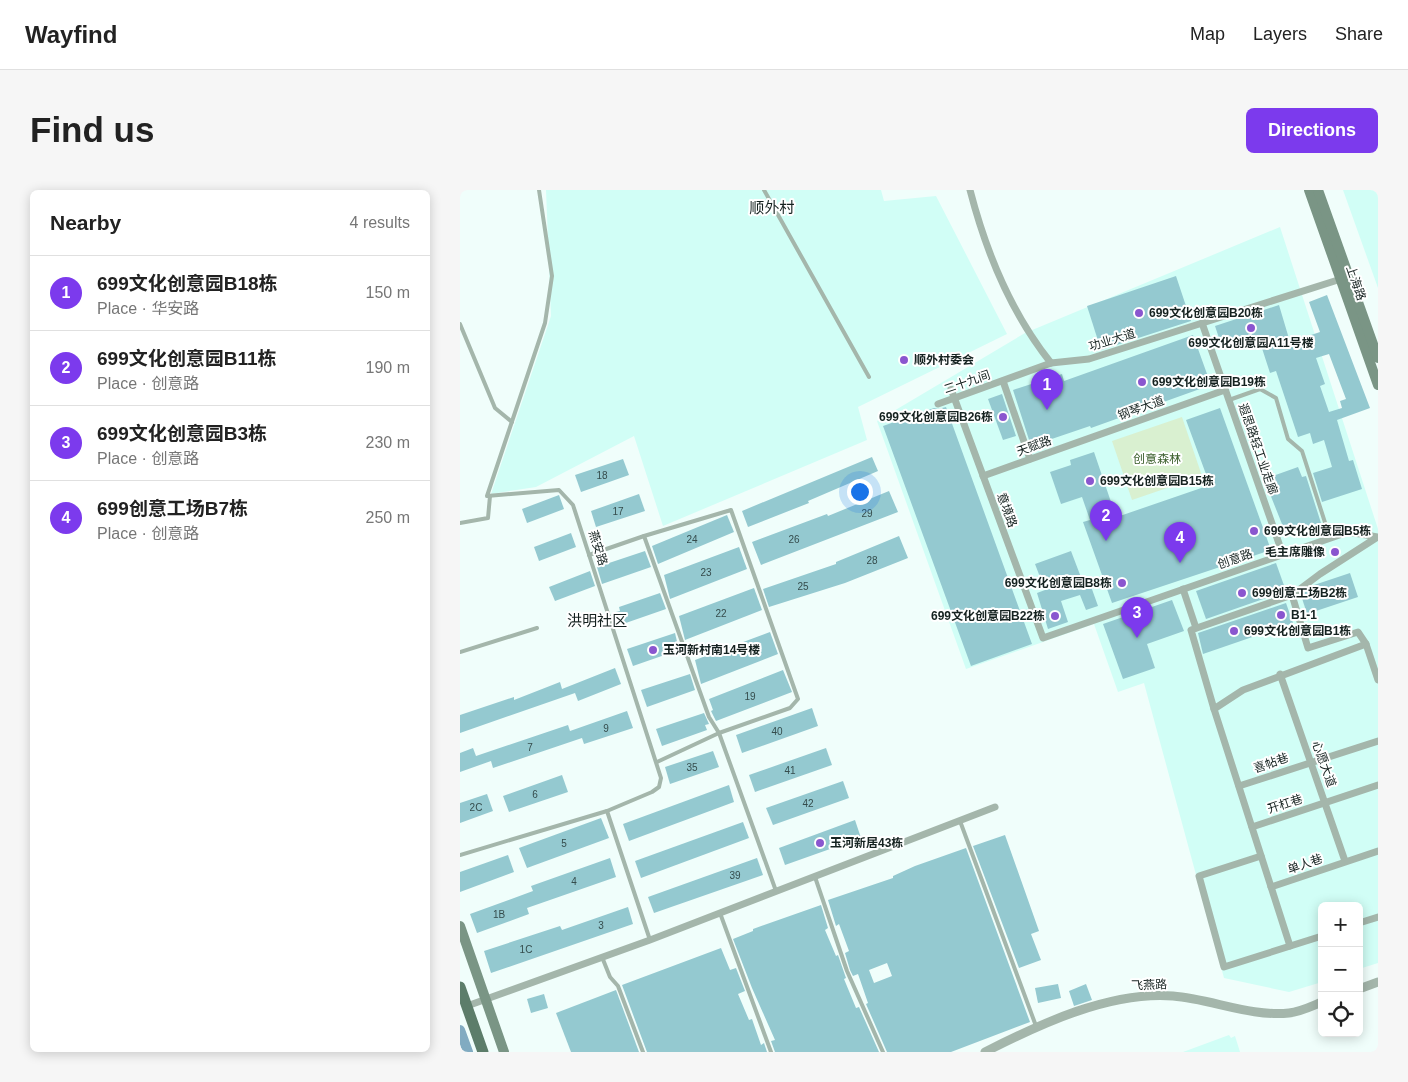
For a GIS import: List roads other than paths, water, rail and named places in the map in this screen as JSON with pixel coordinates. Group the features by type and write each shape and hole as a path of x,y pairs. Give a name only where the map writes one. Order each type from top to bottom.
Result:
{"main road":[{"name":"上海路","path":"1309,190 1378,385"},
{"name":"上海路","path":"1318,190 1378,358"},
{"path":"460,926 504,1052"},
{"path":"460,987 483,1052"}],"street":[{"path":"970,190 981,231 1000,276 1032,338 1051,363"},
{"name":"功业大道","path":"1003,381 1051,363 1089,359 1341,279"},
{"name":"遐思路轻工业走廊","path":"1202,323 1283,555"},
{"path":"1003,381 1030,459"},
{"name":"二十九间","path":"938,404 1003,381"},
{"name":"意境路","path":"951,389 1043,638"},
{"name":"钢琴大道","path":"1093,437 1225,390"},
{"name":"天赋路","path":"983,476 1093,437"},
{"name":"创意路","path":"1043,638 1348,532 1377,538"},
{"path":"1290,946 1238,786 1191,630 1292,595 1320,574 1377,538"},
{"path":"1183,589 1196,628"},
{"path":"1292,595 1308,648 1358,632 1366,644 1378,680"},
{"path":"1214,709 1243,690 1280,674 1366,644"},
{"name":"心愿大道","path":"1280,674 1346,861"},
{"name":"喜帖巷","path":"1238,786 1310,761 1378,741"},
{"name":"开杠巷","path":"1252,827 1378,785"},
{"path":"467,1006 650,940 994,807"},
{"name":"单人巷","path":"1271,887 1378,851"},
{"path":"1261,856 1199,876 1224,967 1318,937"},
{"path":"1363,922 1378,917"},
{"path":"1363,987 1378,982"},
{"name":"飞燕路","path":"985,1052 1036,1026 1124,998 1172,996 1273,1013 1291,1013 1318,1003"}],"lane":[{"path":"460,522 488,518 490,496 486,496 545,323 552,276 540,190"},
{"path":"764,190 869,377"},
{"path":"460,324 495,408 512,422"},
{"path":"1229,400 1260,388 1276,398 1288,438 1302,451 1330,538"},
{"name":"燕安路","path":"460,855 607,811 652,792 659,787 661,778 573,505 559,490 490,496"},
{"path":"589,555 731,510 798,698 790,708 719,733 657,762"},
{"path":"644,536 709,717 719,733 776,891"},
{"path":"460,652 537,628"},
{"path":"607,811 650,940"},
{"path":"960,821 1036,1026"},
{"path":"815,876 848,971 883,1052"},
{"path":"720,913 771,1052"},
{"path":"602,957 610,977 618,986 643,1052"}],"waterway":[{"path":"460,1030 468,1052"}],"place":[{"name":"699文化创意园B20栋","path":"1139,313"},
{"name":"699文化创意园A11号楼","path":"1251,328"},
{"name":"顺外村委会","path":"904,360"},
{"name":"699文化创意园B19栋","path":"1142,382"},
{"name":"699文化创意园B18栋","path":"1047,410"},
{"name":"699文化创意园B26栋","path":"1003,417"},
{"name":"699文化创意园B15栋","path":"1090,481"},
{"name":"699文化创意园B5栋","path":"1254,531"},
{"name":"699文化创意园B11栋","path":"1106,541"},
{"name":"毛主席雕像","path":"1335,552"},
{"name":"699创意工场B7栋","path":"1180,563"},
{"name":"699文化创意园B8栋","path":"1122,583"},
{"name":"699创意工场B2栋","path":"1242,593"},
{"name":"B1-1","path":"1281,615"},
{"name":"699文化创意园B22栋","path":"1055,616"},
{"name":"699文化创意园B1栋","path":"1234,631"},
{"name":"699文化创意园B3栋","path":"1137,638"},
{"name":"玉河新村南14号楼","path":"653,650"},
{"name":"玉河新居43栋","path":"820,843"}],"district":[{"name":"顺外村","path":"772,207"},
{"name":"洪明社区","path":"597,620"}],"park label":[{"name":"创意森林","path":"1157,459"}]}
